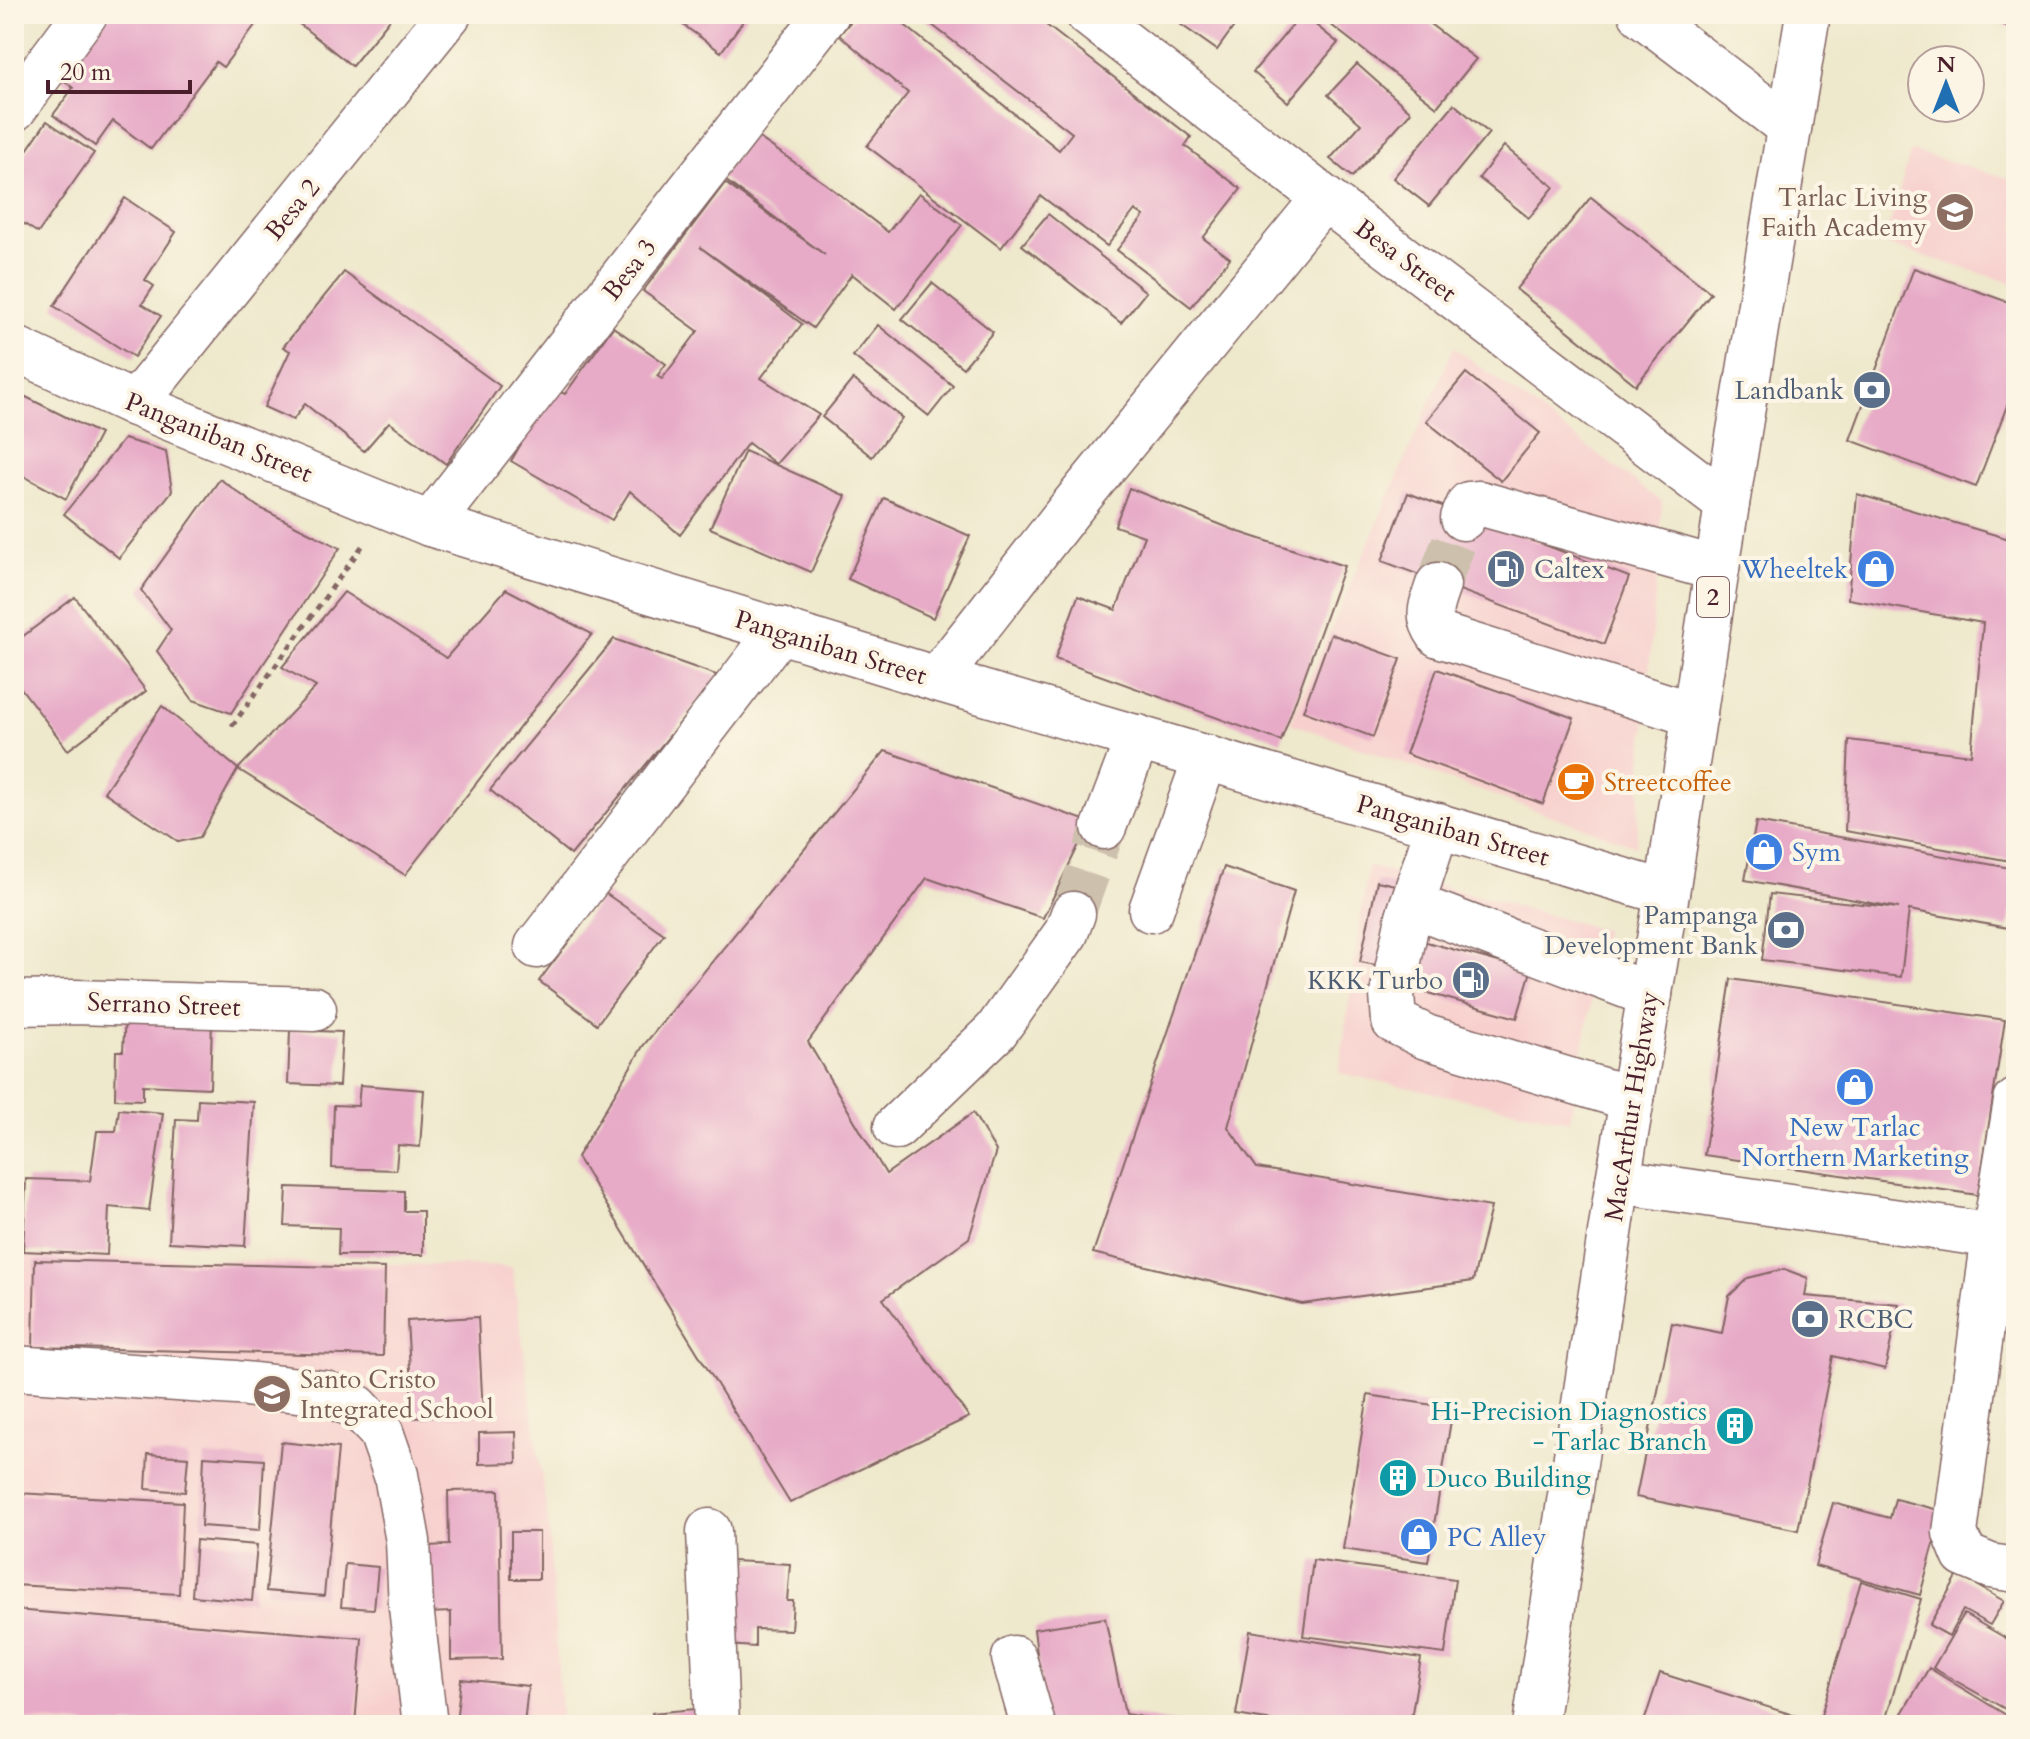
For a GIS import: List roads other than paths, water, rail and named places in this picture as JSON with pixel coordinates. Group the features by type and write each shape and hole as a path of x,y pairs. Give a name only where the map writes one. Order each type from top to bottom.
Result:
{"main road":[{"path":"14,109 85,14"},
{"name":"Besa 2","path":"135,404 449,14"},
{"name":"Besa 3","path":"430,524 827,14"},
{"name":"Besa Street","path":"1088,14 1324,198 1727,504"},
{"path":"1641,14 1789,127"},
{"name":"MacArthur Highway","path":"1535,1725 1618,1181 1808,14"},
{"path":"937,679 1070,509 1324,198"},
{"name":"Panganiban Street","path":"14,348 135,404 430,524 937,679 1667,893"},
{"path":"1463,518 1469,504 1479,503 1717,569"},
{"path":"1438,585 1430,611 1431,623 1439,635 1695,715"},
{"path":"537,946 780,630"},
{"path":"1104,827 1138,737"},
{"path":"1151,910 1206,757"},
{"path":"1438,825 1408,917 1392,995 1394,1021 1436,1040 1632,1099"},
{"path":"1408,917 1418,910 1432,912 1650,995"},
{"path":"896,1127 996,1031 1066,933 1073,914"},
{"name":"Serrano Street","path":"14,1003 314,1009"},
{"path":"2016,1101 2005,1237 1955,1533 1964,1555 1990,1566 2016,1570"},
{"path":"1618,1181 2005,1237"},
{"path":"14,1368 236,1383 325,1393 357,1407 381,1432 396,1475 408,1541 411,1607 425,1725"},
{"path":"709,1531 717,1725"},
{"path":"1014,1658 1033,1725"}],"tunnel":[{"path":"1438,585 1463,518"},
{"path":"1073,914 1104,827"}],"place":[{"name":"Tarlac Living Faith Academy","path":"1955,212"},
{"name":"Landbank","path":"1872,390"},
{"name":"Caltex","path":"1506,569"},
{"name":"Wheeltek","path":"1876,569"},
{"name":"Streetcoffee","path":"1576,782"},
{"name":"Sym","path":"1764,852"},
{"name":"Pampanga Development Bank","path":"1786,930"},
{"name":"KKK Turbo","path":"1471,980"},
{"name":"New Tarlac Northern Marketing","path":"1855,1087"},
{"name":"RCBC","path":"1810,1319"},
{"name":"Santo Cristo Integrated School","path":"272,1394"},
{"name":"Hi-Precision Diagnostics - Tarlac Branch","path":"1735,1426"},
{"name":"Duco Building","path":"1398,1478"},
{"name":"PC Alley","path":"1419,1537"}]}
